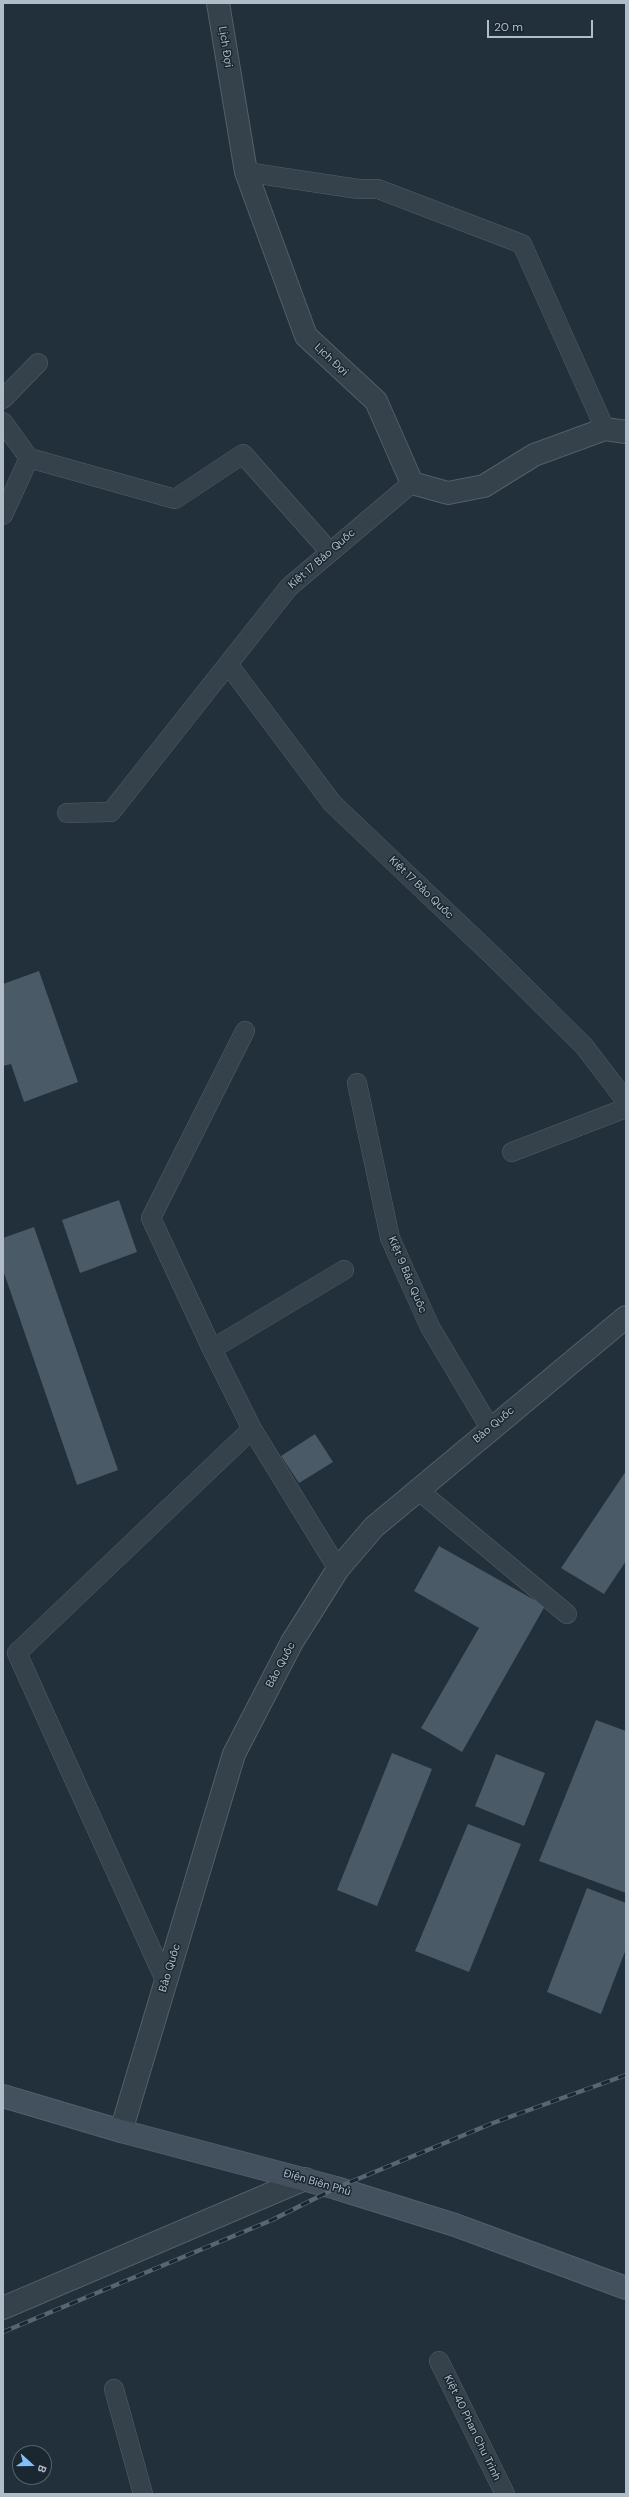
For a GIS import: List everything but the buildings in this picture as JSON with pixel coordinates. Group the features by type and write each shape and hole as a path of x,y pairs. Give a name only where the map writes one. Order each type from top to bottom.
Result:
{"main road":[{"name":"Điện Biên Phủ","path":"3,2096 121,2132 305,2179 455,2225 626,2288"}],"street":[{"name":"Lịch Đợi","path":"218,3 246,172 306,336 376,401 412,483"},
{"path":"412,483 448,494 484,486 534,455 616,430"},
{"name":"Bảo Quốc","path":"121,2132 234,1754 292,1642 338,1568 374,1527 490,1428 626,1317"},
{"path":"3,2308 305,2179"}],"lane":[{"path":"246,172 358,189 378,189 522,244 616,430"},
{"path":"3,399 38,363"},
{"path":"3,422 29,458 175,499 243,454 330,552"},
{"path":"3,515 29,458"},
{"name":"Kiệt 17 Bảo Quốc","path":"67,813 112,812 289,587 412,483"},
{"name":"Kiệt 17 Bảo Quốc","path":"228,664 332,803 494,957 584,1046 626,1101"},
{"path":"245,1031 151,1218 212,1349 252,1429 338,1568"},
{"name":"Kiệt 9 Bảo Quốc","path":"357,1083 390,1238 430,1326 490,1428"},
{"path":"512,1152 626,1108"},
{"path":"212,1349 344,1270"},
{"path":"166,1982 17,1653 252,1429"},
{"path":"418,1490 567,1614"},
{"name":"Kiệt 40 Phan Chu Trinh","path":"439,2361 505,2494"},
{"path":"114,2389 143,2494"}],"railway":[{"path":"3,2332 272,2220 336,2188 493,2123 626,2075"}]}
